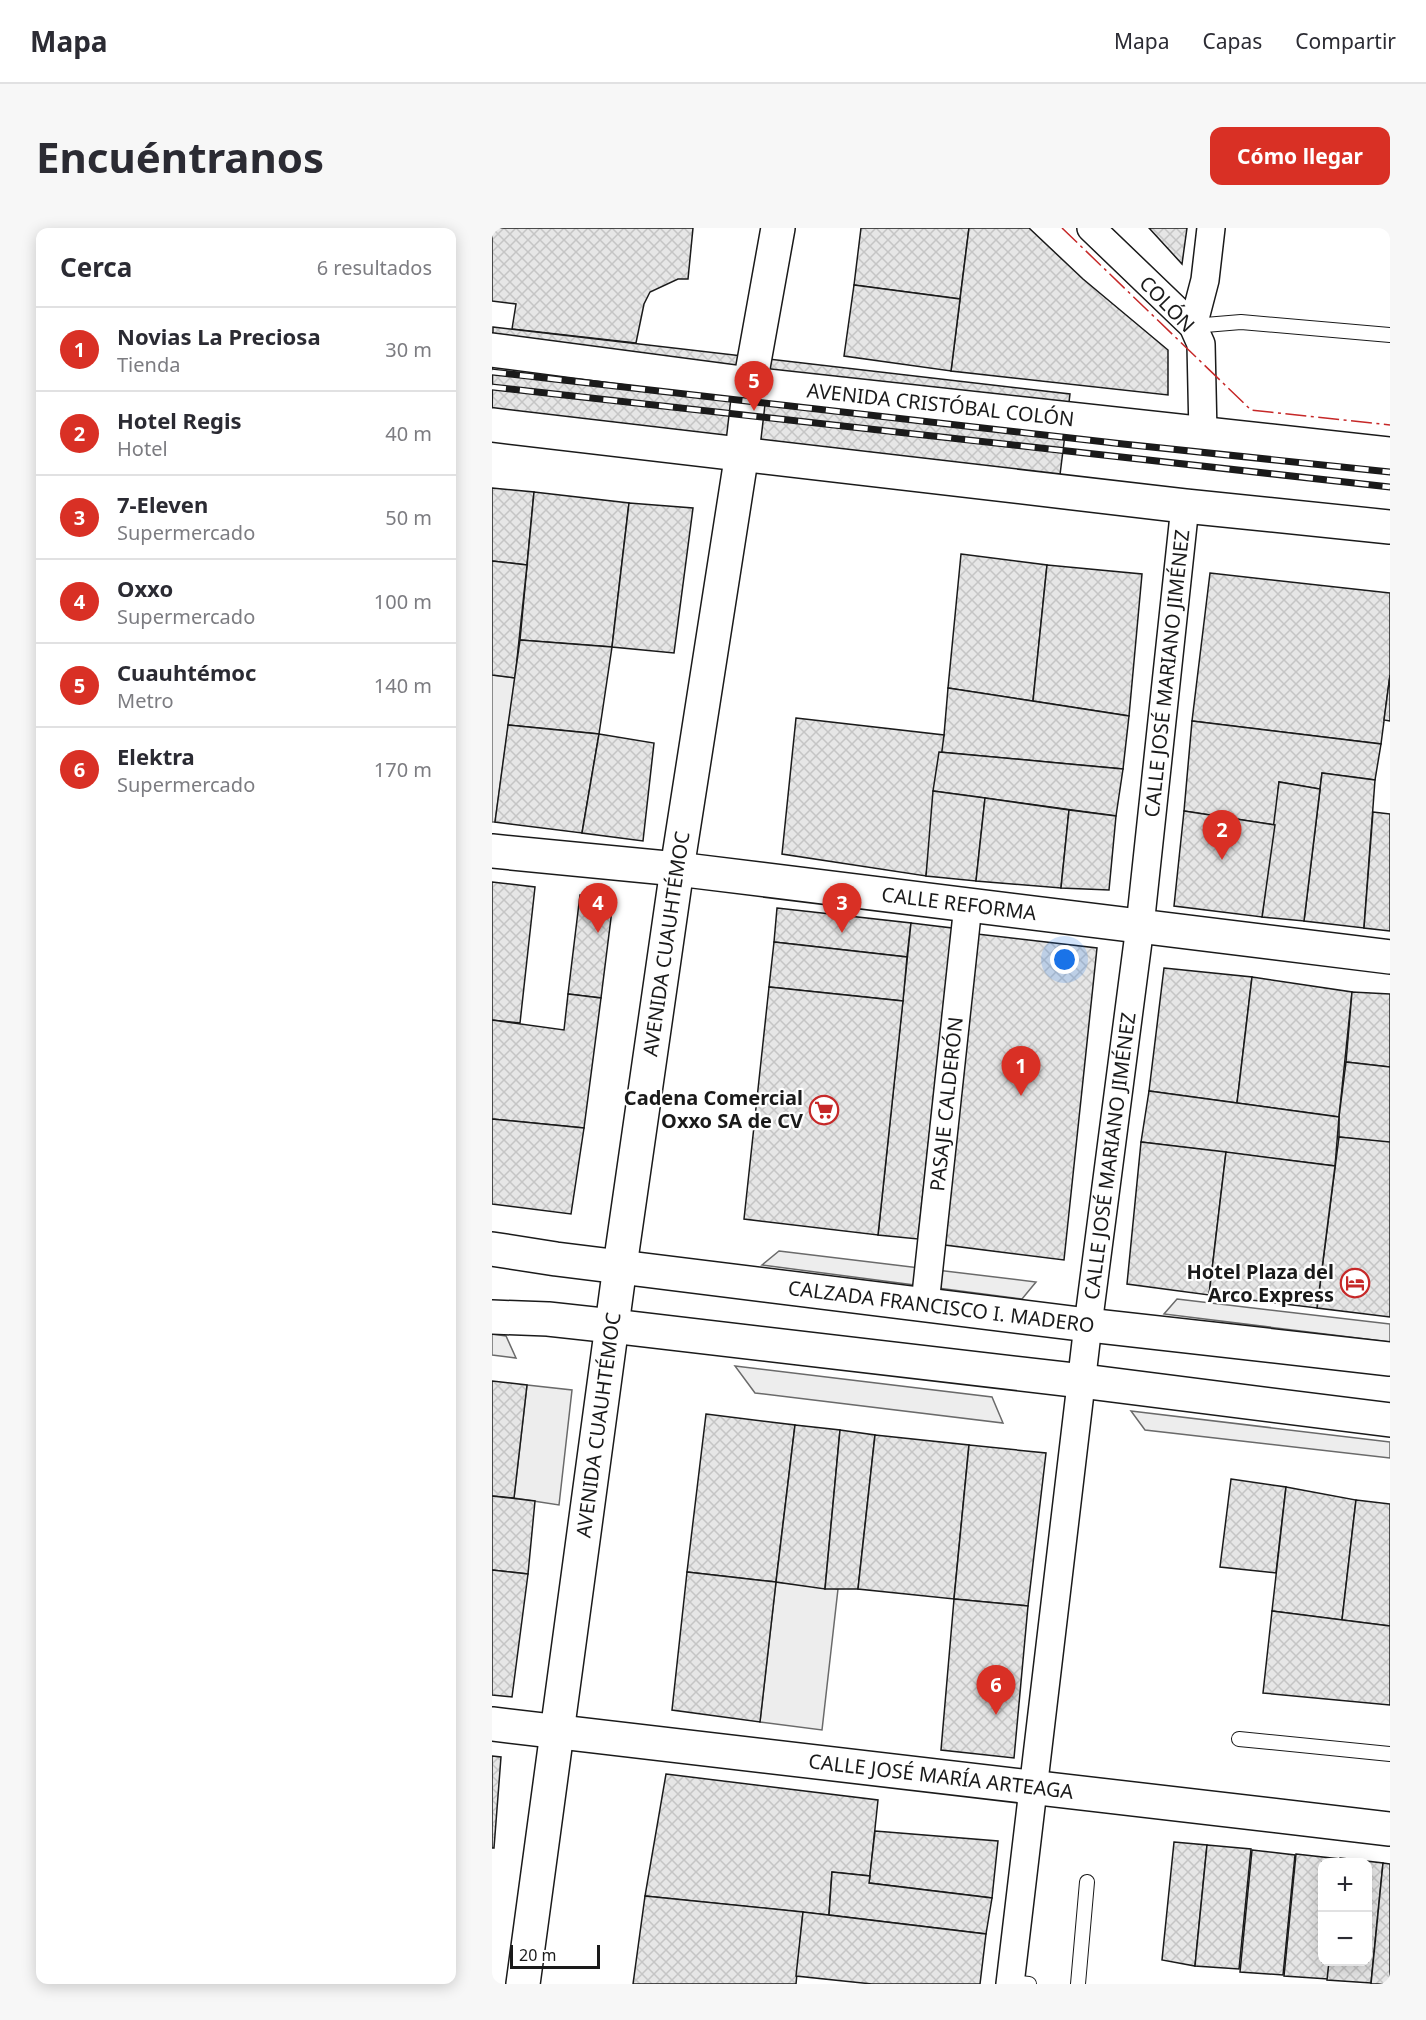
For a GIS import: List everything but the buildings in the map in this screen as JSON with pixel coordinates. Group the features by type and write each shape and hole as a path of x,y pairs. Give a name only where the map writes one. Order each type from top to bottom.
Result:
{"main road":[{"name":"AVENIDA CUAUHTÉMOC","path":"523,1984 620,1266 677,869 742,453 750,384 778,228"},
{"name":"AVENIDA CRISTÓBAL COLÓN","path":"492,350 750,384 1390,454"},
{"path":"492,425 1185,506 1390,527"},
{"name":"CALLE REFORMA","path":"492,851 677,869 1390,957"},
{"name":"CALZADA FRANCISCO I. MADERO","path":"492,1249 1088,1325 1390,1359"},
{"path":"492,1317 548,1319 612,1326 1390,1420"},
{"name":"CALLE JOSÉ MARÍA ARTEAGA","path":"492,1724 1390,1829"}],"street":[{"name":"COLÓN","path":"1091,228 1193,326 1201,344 1203,434"},
{"path":"1193,326 1205,280 1211,228"},
{"name":"CALLE JOSÉ MARIANO JIMÉNEZ","path":"1016,1983 1034,1787 1088,1325 1140,926 1185,506"},
{"name":"PASAJE CALDERÓN","path":"925,1304 968,905"}],"lane":[{"path":"1193,326 1241,322 1390,335"},
{"path":"1239,1739 1390,1754"},
{"path":"1078,1984 1086,1882"}],"shaded area":[{"path":"492,675 515,678 495,822 492,822"},
{"path":"779,1251 1036,1282 1022,1299 762,1265"},
{"path":"1177,1299 1390,1324 1390,1342 1164,1314"},
{"path":"492,1334 506,1336 516,1358 492,1355"},
{"path":"735,1366 992,1397 1003,1423 755,1393"},
{"path":"527,1385 572,1390 559,1505 514,1498"},
{"path":"1131,1411 1390,1442 1390,1458 1145,1430"},
{"path":"776,1582 838,1589 822,1730 760,1722"}],"railway":[{"path":"492,372 1390,472"},
{"path":"492,387 1390,487"}],"power":[{"path":"1062,228 1251,410 1390,425"}],"place":[{"name":"Cuauhtémoc","path":"754,411"},
{"name":"Hotel Regis","path":"1222,860"},
{"name":"Oxxo","path":"598,933"},
{"name":"7-Eleven","path":"842,933"},
{"name":"Novias La Preciosa","path":"1021,1096"},
{"name":"Cadena Comercial Oxxo SA de CV","path":"824,1110"},
{"name":"Hotel Plaza del Arco Express","path":"1355,1283"},
{"name":"Elektra","path":"996,1715"}]}
